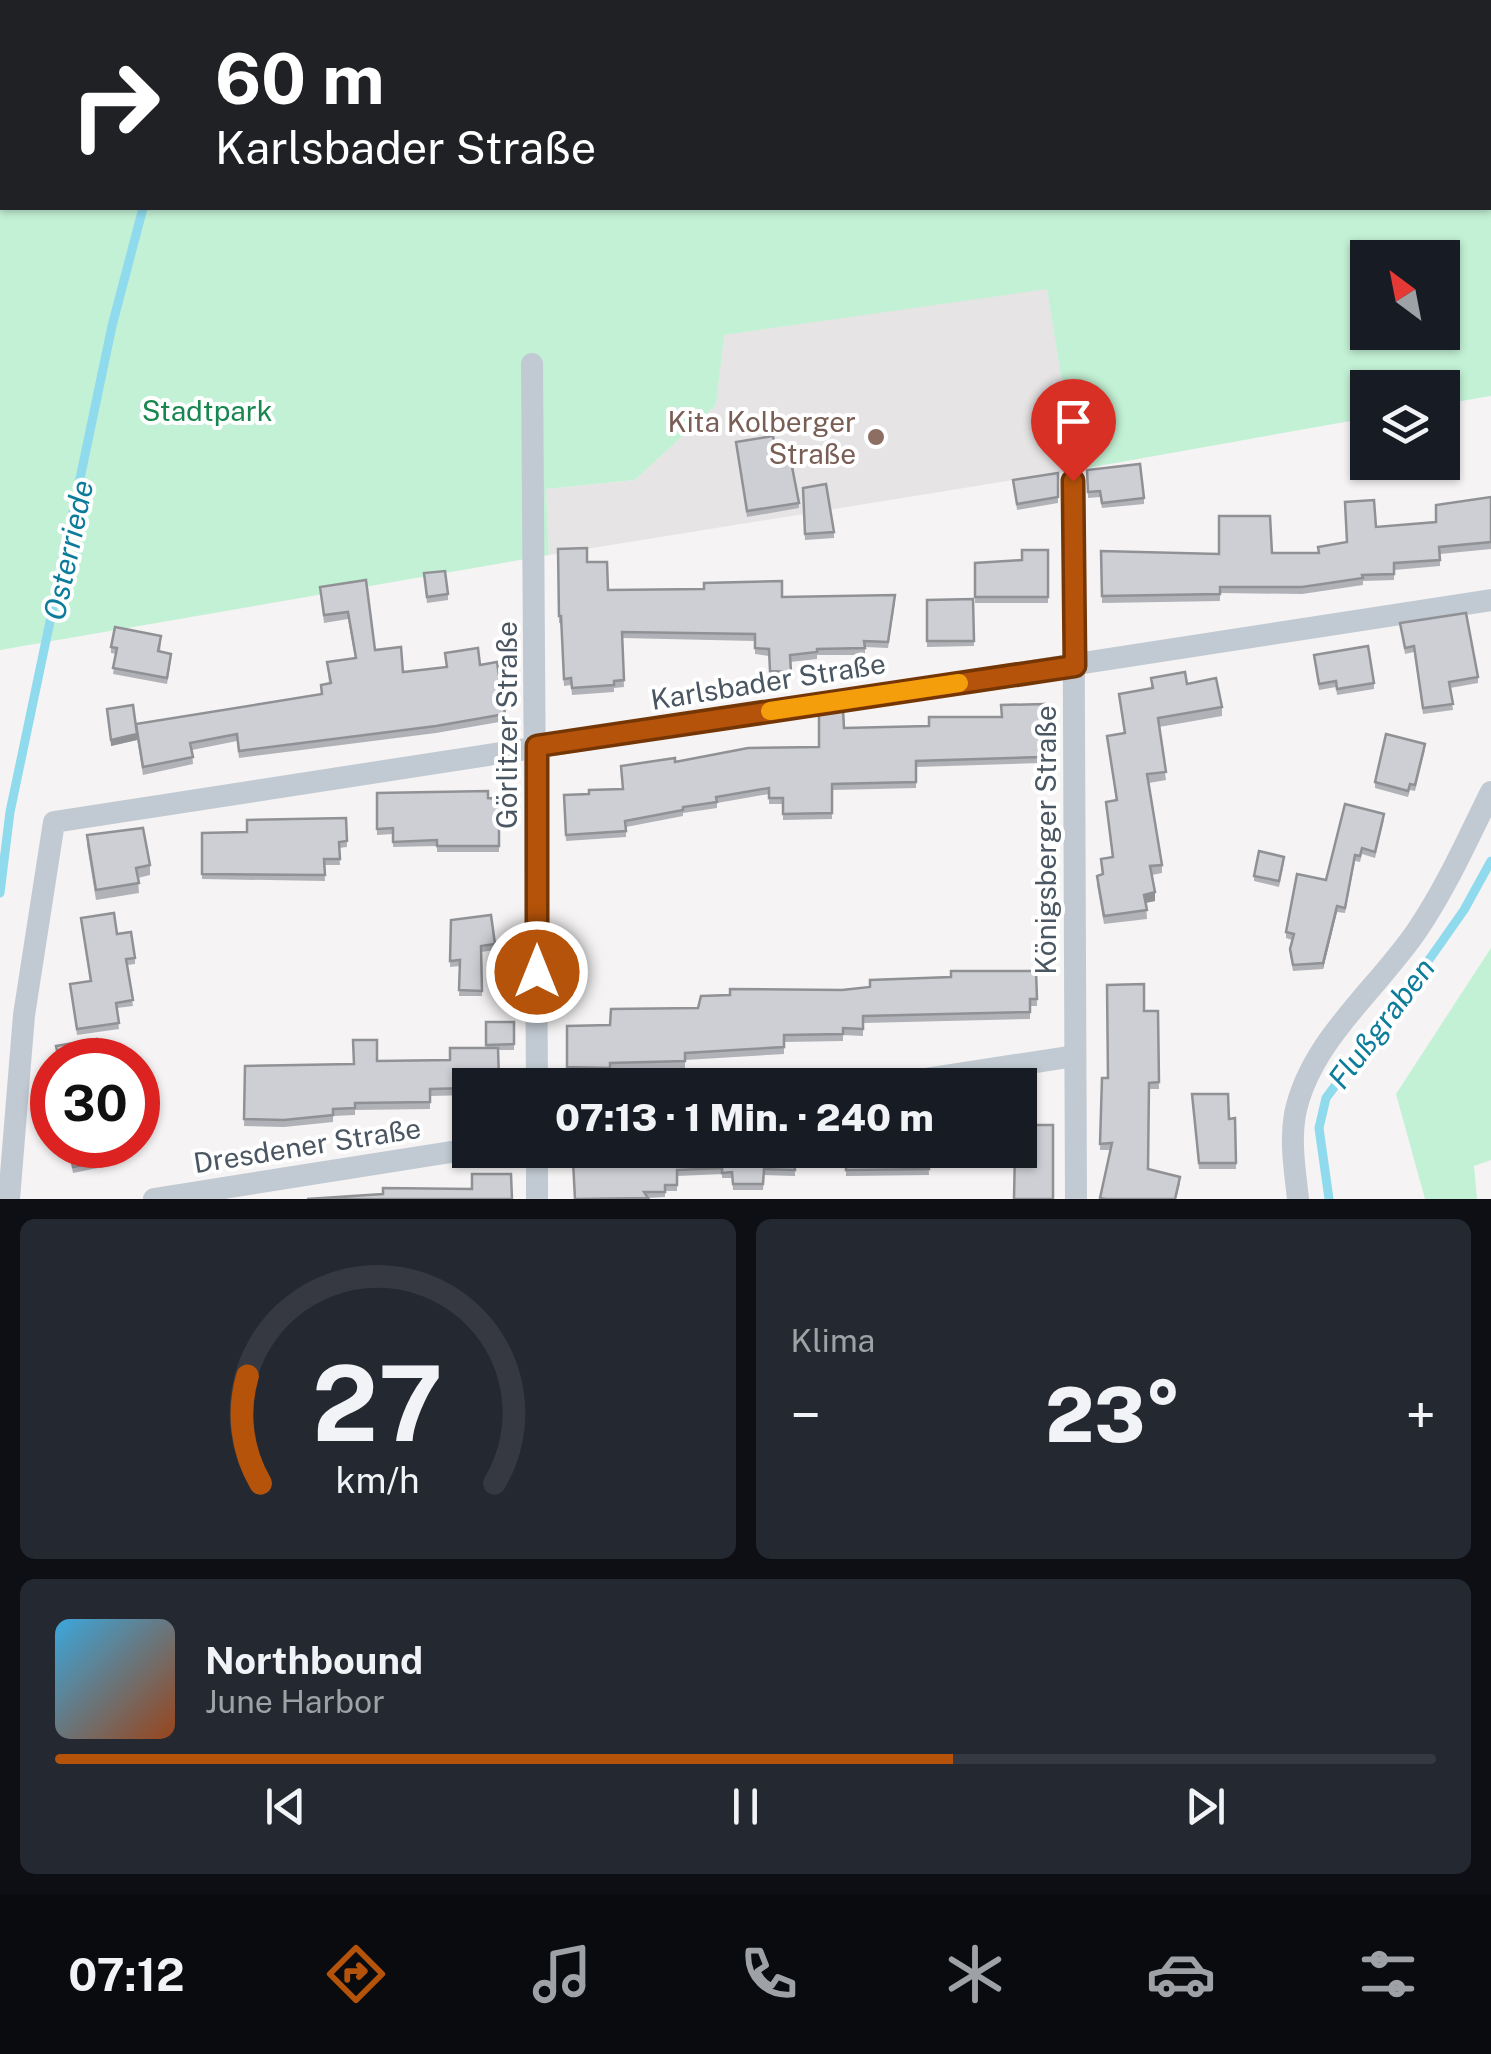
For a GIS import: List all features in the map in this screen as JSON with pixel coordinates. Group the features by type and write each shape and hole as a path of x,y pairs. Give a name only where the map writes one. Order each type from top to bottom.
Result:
{"street":[{"name":"Görlitzer Straße","path":"532,364 537,1068"},
{"name":"Königsberger Straße","path":"1073,481 1076,1199"},
{"name":"Karlsbader Straße","path":"9,1199 24,1016 54,822 1491,600"},
{"path":"1298,1199 1293,1156 1295,1116 1304,1083 1325,1047 1418,929 1491,792"},
{"path":"997,1068 1075,1056"},
{"name":"Dresdener Straße","path":"154,1199 212,1195 452,1152"},
{"path":"537,1168 537,1199"}],"shaded area":[{"name":"Kita Kolberger Straße","path":"1047,288 1076,470 549,555 546,489 635,480 716,405 723,335"}],"green space":[{"name":"Stadtpark","path":"0,210 1491,210 1491,396 1460,401 1460,370 1350,370 1350,421 1076,470 1047,289 724,335 716,405 635,480 546,489 549,555 0,650"},
{"path":"1491,948 1491,1160 1474,1166 1477,1199 1425,1199 1396,1094"}],"building":[{"path":"773,436 776,453 789,451 799,503 747,511 736,442"},
{"path":"1140,464 1144,498 1102,503 1100,491 1088,492 1087,470"},
{"path":"1058,473 1058,497 1017,504 1013,480"},
{"path":"826,484 834,532 805,534 803,488"},
{"path":"1491,497 1491,542 1439,547 1440,560 1394,563 1394,574 1362,575 1363,578 1302,587 1220,587 1220,594 1102,596 1101,551 1219,554 1219,516 1270,516 1272,553 1319,553 1318,547 1347,542 1345,502 1374,500 1376,527 1436,522 1436,505"},
{"path":"587,548 587,562 607,562 608,590 704,589 704,583 782,581 782,597 895,595 888,642 864,641 865,648 817,649 790,655 791,672 770,671 769,649 755,648 755,634 622,632 624,680 614,681 614,685 572,688 571,678 564,679 558,549"},
{"path":"1022,550 1048,550 1048,597 975,597 975,563 1022,560"},
{"path":"445,571 448,594 427,597 424,573"},
{"path":"366,580 375,650 401,647 403,672 447,667 445,653 478,648 480,665 497,662 505,714 239,751 237,734 190,743 193,757 143,767 136,724 322,694 321,685 331,683 327,662 356,658 348,612 324,615 320,587"},
{"path":"973,599 974,641 927,641 927,600"},
{"path":"1466,613 1478,677 1449,682 1453,704 1423,708 1414,646 1405,648 1400,623"},
{"path":"115,627 161,636 158,651 171,654 167,678 113,668 117,648 111,647"},
{"path":"1368,646 1374,683 1337,689 1336,681 1319,684 1314,655"},
{"path":"1185,672 1187,684 1216,678 1222,707 1158,718 1166,772 1147,774 1162,865 1150,866 1155,892 1144,895 1147,910 1104,916 1097,876 1103,874 1101,859 1113,857 1106,802 1117,800 1107,736 1125,733 1119,694 1153,688 1151,678"},
{"path":"1045,704 1047,751 1040,757 916,761 916,782 832,784 832,813 783,814 783,798 769,798 769,788 716,797 717,802 625,821 626,831 566,835 564,795 623,789 621,766 675,758 675,762 748,748 819,747 819,713 843,709 844,728 929,726 929,717 1002,717 1001,705"},
{"path":"133,705 137,734 111,740 107,709"},
{"path":"1386,734 1425,744 1415,785 1410,784 1408,791 1375,782"},
{"path":"488,791 488,798 499,799 499,846 437,846 437,840 393,842 393,828 377,829 377,793"},
{"path":"1345,804 1384,814 1375,852 1362,848 1360,856 1355,855 1345,908 1337,906 1323,963 1293,965 1290,949 1294,934 1286,932 1297,874 1326,880"},
{"path":"346,818 347,841 339,842 340,859 324,859 325,875 202,874 202,833 247,832 247,820"},
{"path":"143,828 150,865 136,868 139,883 96,890 87,835"},
{"path":"1259,851 1284,857 1279,881 1254,876"},
{"path":"114,913 117,934 131,932 135,958 126,959 133,1000 116,1003 119,1023 77,1029 70,984 91,981 81,918"},
{"path":"491,915 495,944 481,946 482,991 459,990 460,960 450,961 451,920"},
{"path":"951,971 1036,971 1037,999 1030,999 1030,1012 863,1016 863,1029 843,1028 843,1034 784,1035 784,1047 685,1053 685,1061 610,1063 610,1068 567,1067 567,1026 610,1025 611,1009 698,1008 701,996 730,995 730,989 842,990 870,987 870,980 951,977"},
{"path":"1144,984 1144,1011 1158,1011 1159,1082 1149,1083 1148,1169 1180,1177 1175,1199 1100,1198 1112,1143 1100,1144 1102,1078 1108,1078 1107,985"},
{"path":"486,1022 514,1022 514,1044 486,1045"},
{"path":"353,1040 377,1040 377,1061 450,1060 450,1048 498,1048 499,1068 452,1068 452,1088 430,1089 430,1102 355,1103 355,1108 333,1109 333,1115 244,1119 245,1066 354,1064"},
{"path":"1192,1094 1228,1094 1229,1119 1235,1118 1236,1163 1199,1163"},
{"path":"1037,1125 1053,1125 1053,1199 1014,1199 1015,1168 1037,1168"},
{"path":"573,1168 722,1168 677,1170 677,1185 665,1185 665,1192 644,1192 648,1198 575,1199"},
{"path":"722,1168 795,1168 795,1170 764,1169 763,1184 733,1184 732,1172 722,1173"},
{"path":"846,1168 929,1169 846,1170"},
{"path":"472,1174 511,1174 512,1199 307,1199 383,1194 383,1188 472,1189"}],"waterway":[{"name":"Osterriede","path":"0,893 10,812 112,326 142,210"},
{"name":"Flußgraben","path":"1329,1199 1319,1128 1326,1098 1464,910 1491,861"}],"slow traffic":[{"path":"770,711 959,683"}],"place":[{"name":"Kita Kolberger Straße","path":"876,437"}],"route":[{"path":"537,972 537,746 1075,666 1073,481"}]}
